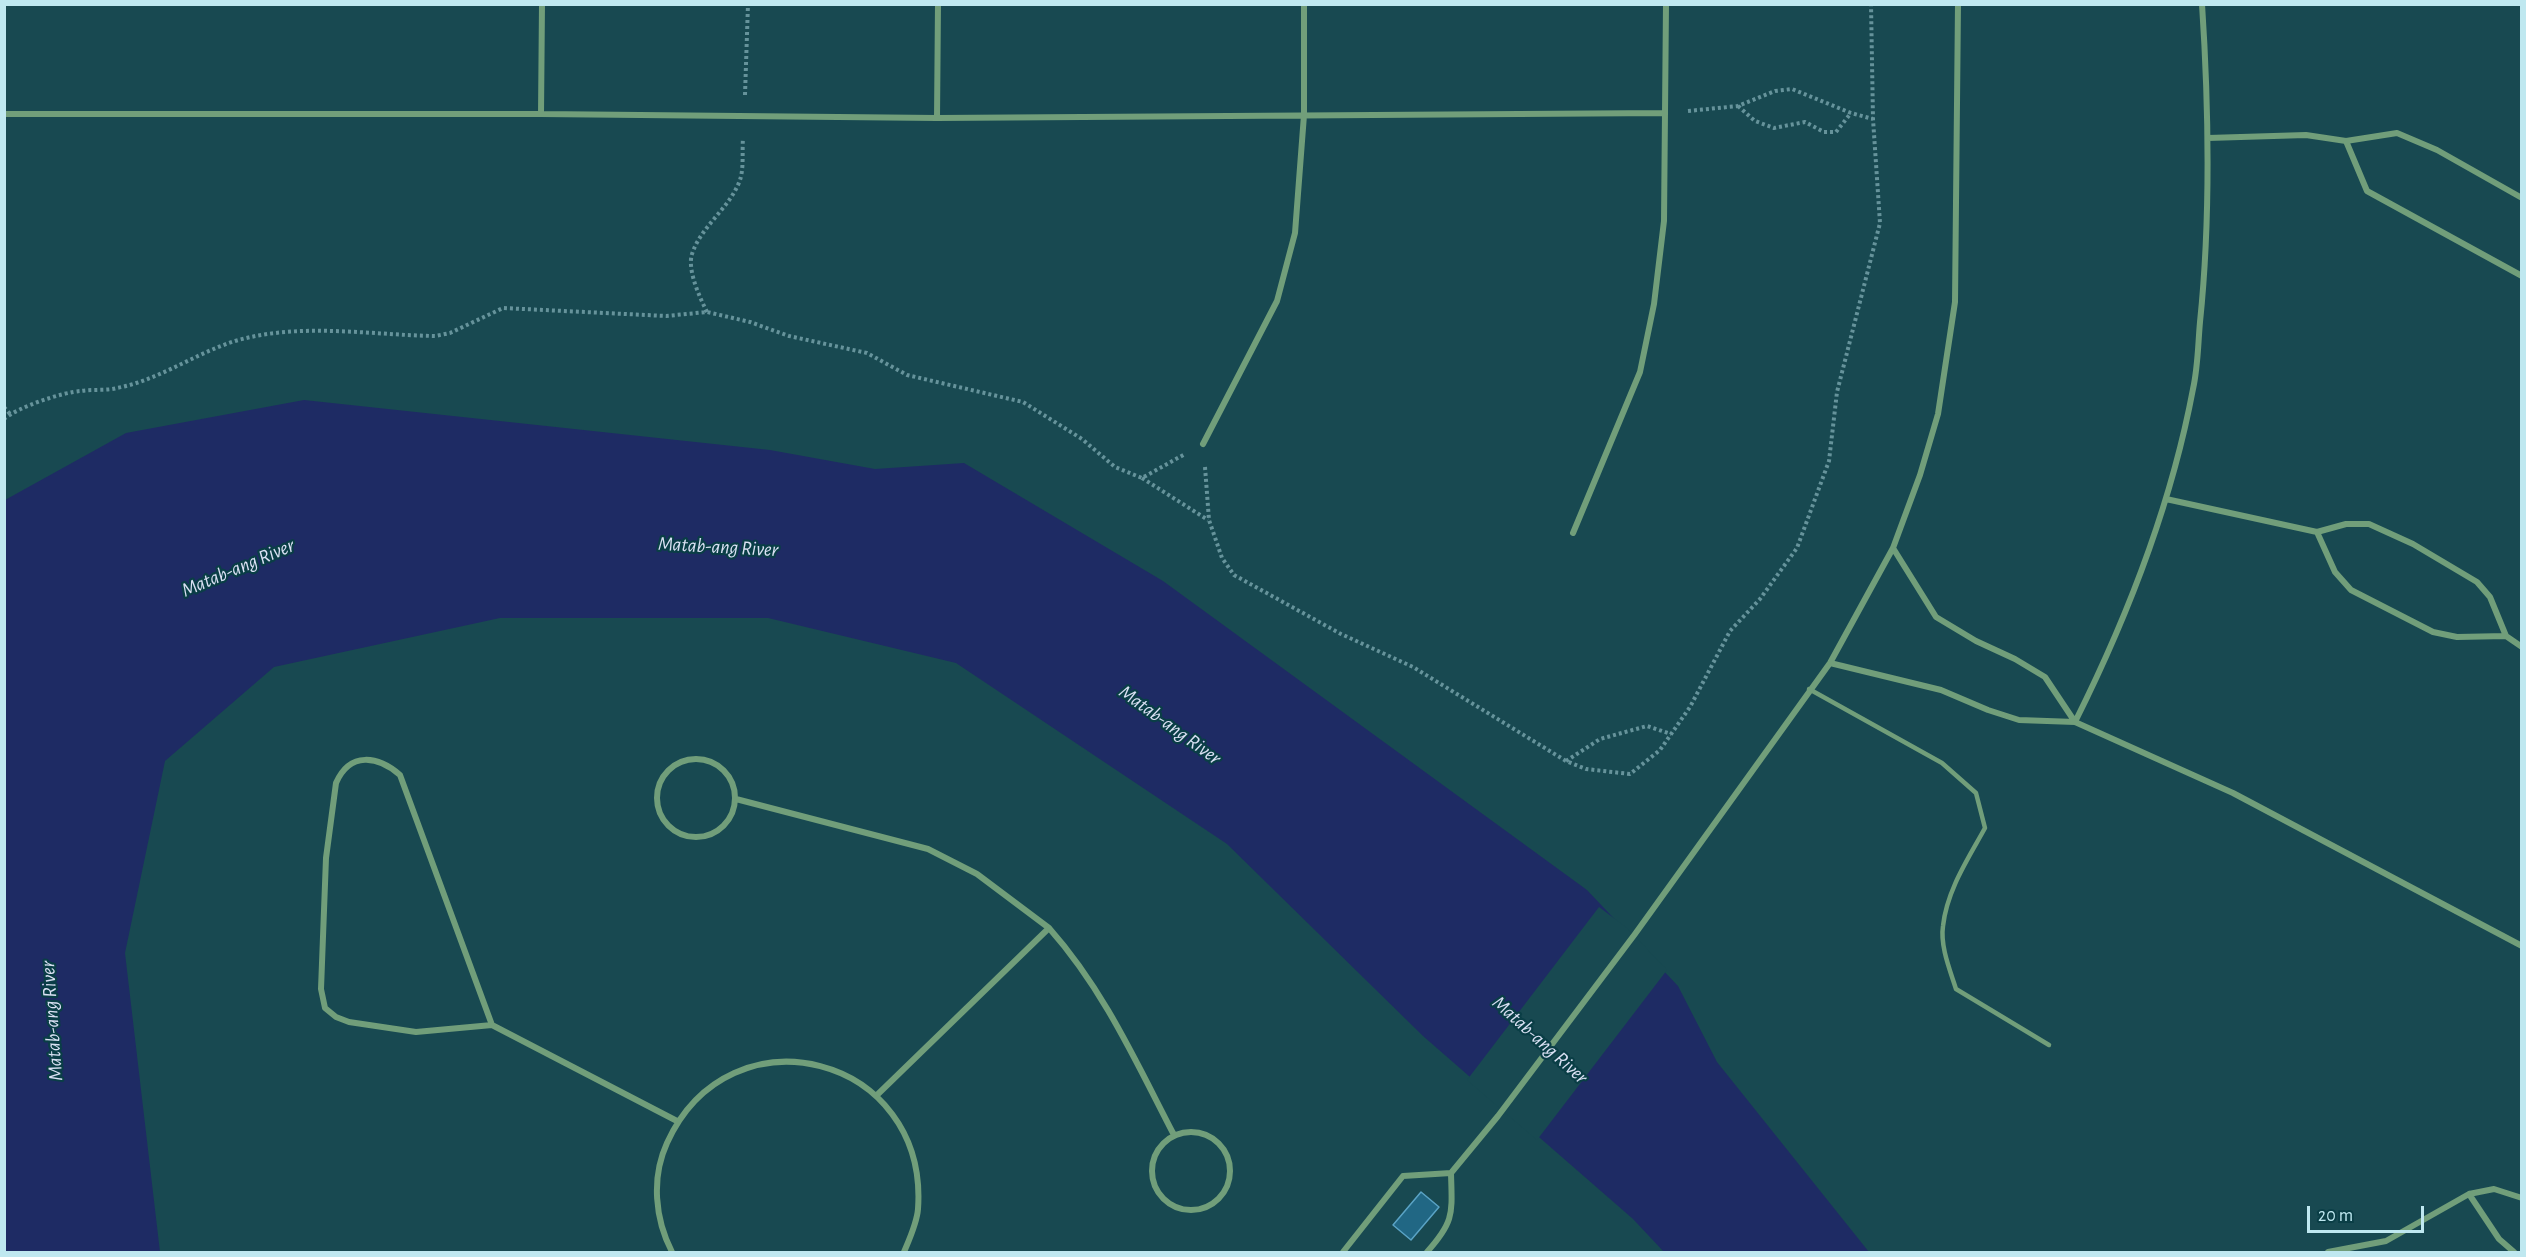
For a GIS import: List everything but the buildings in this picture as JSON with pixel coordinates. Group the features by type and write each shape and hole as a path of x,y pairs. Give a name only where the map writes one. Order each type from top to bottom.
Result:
{"street":[{"path":"541,114 542,4"},
{"path":"937,118 938,4"},
{"path":"1203,444 1277,301 1295,233 1304,115 1304,4"},
{"path":"1573,534 1640,372 1654,304 1664,222 1666,4"},
{"path":"1427,1252 1442,1236 1452,1212 1451,1173 1498,1116 1635,934 1809,689 1830,663 1893,548 1920,475 1938,414 1955,302 1958,4"},
{"path":"2075,722 2145,565 2166,500 2194,388 2205,273 2208,138 2202,4"},
{"path":"4,114 541,114 937,118 1665,113"},
{"path":"2208,138 2306,135 2346,141 2397,133 2437,150 2522,198"},
{"path":"2346,141 2367,191 2522,276"},
{"path":"2166,500 2317,532 2346,524 2369,524 2414,544 2477,582 2490,597 2506,636 2522,647"},
{"path":"2317,532 2335,572 2351,590 2433,632 2457,637 2506,636"},
{"path":"1893,548 1936,617 2045,677 2075,722"},
{"path":"1830,663 1941,690 2019,720 2075,722 2233,793 2522,946"},
{"path":"692,759 705,760 718,766 728,775 736,799 725,824 715,832 701,837 687,837 674,831 664,822 657,806 657,792 662,779 670,769 692,759"},
{"path":"492,1025 400,775 389,766 375,760 350,764 341,772 336,783 326,858 321,989 325,1008 336,1017 349,1022 416,1032 492,1025 677,1121"},
{"path":"736,799 928,849 977,874 1049,928 1072,954 1105,1002 1174,1135"},
{"path":"877,1095 1049,928"},
{"path":"672,1252 663,1234 656,1196 661,1157 677,1121 708,1088 749,1066 794,1060 839,1071 877,1095 903,1129 917,1168 918,1211 904,1252"},
{"path":"1187,1131 1201,1133 1213,1139 1223,1148 1229,1161 1230,1174 1227,1187 1218,1199 1208,1206 1194,1210 1181,1209 1168,1203 1158,1194 1151,1168 1155,1154 1174,1135 1187,1131"},
{"path":"1343,1252 1403,1176 1451,1173"},
{"path":"2328,1252 2386,1241 2469,1194 2494,1189 2522,1198"},
{"path":"2469,1194 2499,1239 2514,1252"}],"lane":[{"path":"1809,689 1942,763 1976,794 1985,828 1949,896 1942,928 1947,963 1956,989 2049,1045"}],"path":[{"path":"707,312 696,288 692,255 726,206 741,179 748,4"},
{"path":"1142,478 1203,444 1209,520 1222,558 1234,575 1341,634 1413,667 1566,761 1586,769 1630,774 1660,750 1690,707 1730,631 1760,599 1797,548 1829,461 1838,392 1880,223 1873,119 1871,4"},
{"path":"1665,113 1738,106 1775,91 1792,89 1851,113 1873,119"},
{"path":"1738,106 1755,121 1774,128 1804,122 1824,132 1836,132 1851,113"},
{"path":"4,419 10,414 78,391 115,389 146,381 201,353 238,340 291,332 330,330 435,336 450,333 503,308 666,316 707,312 750,322 789,336 867,353 907,375 1023,402 1082,439 1115,467 1142,478 1209,520"},
{"path":"4,407 10,414"},
{"path":"1566,761 1600,739 1647,726 1671,734"}],"water":[{"name":"Matab-ang River","path":"304,400 770,450 875,469 964,463 1163,581 1587,890 1678,986 1717,1062 1869,1252 1664,1252 1633,1219 1423,1036 1227,844 956,663 768,618 500,618 274,667 165,761 125,953 160,1252 5,1252 5,500 126,433"}],"pier":[{"path":"1599,907 1627,928 1667,970 1537,1140 1467,1080"}]}
